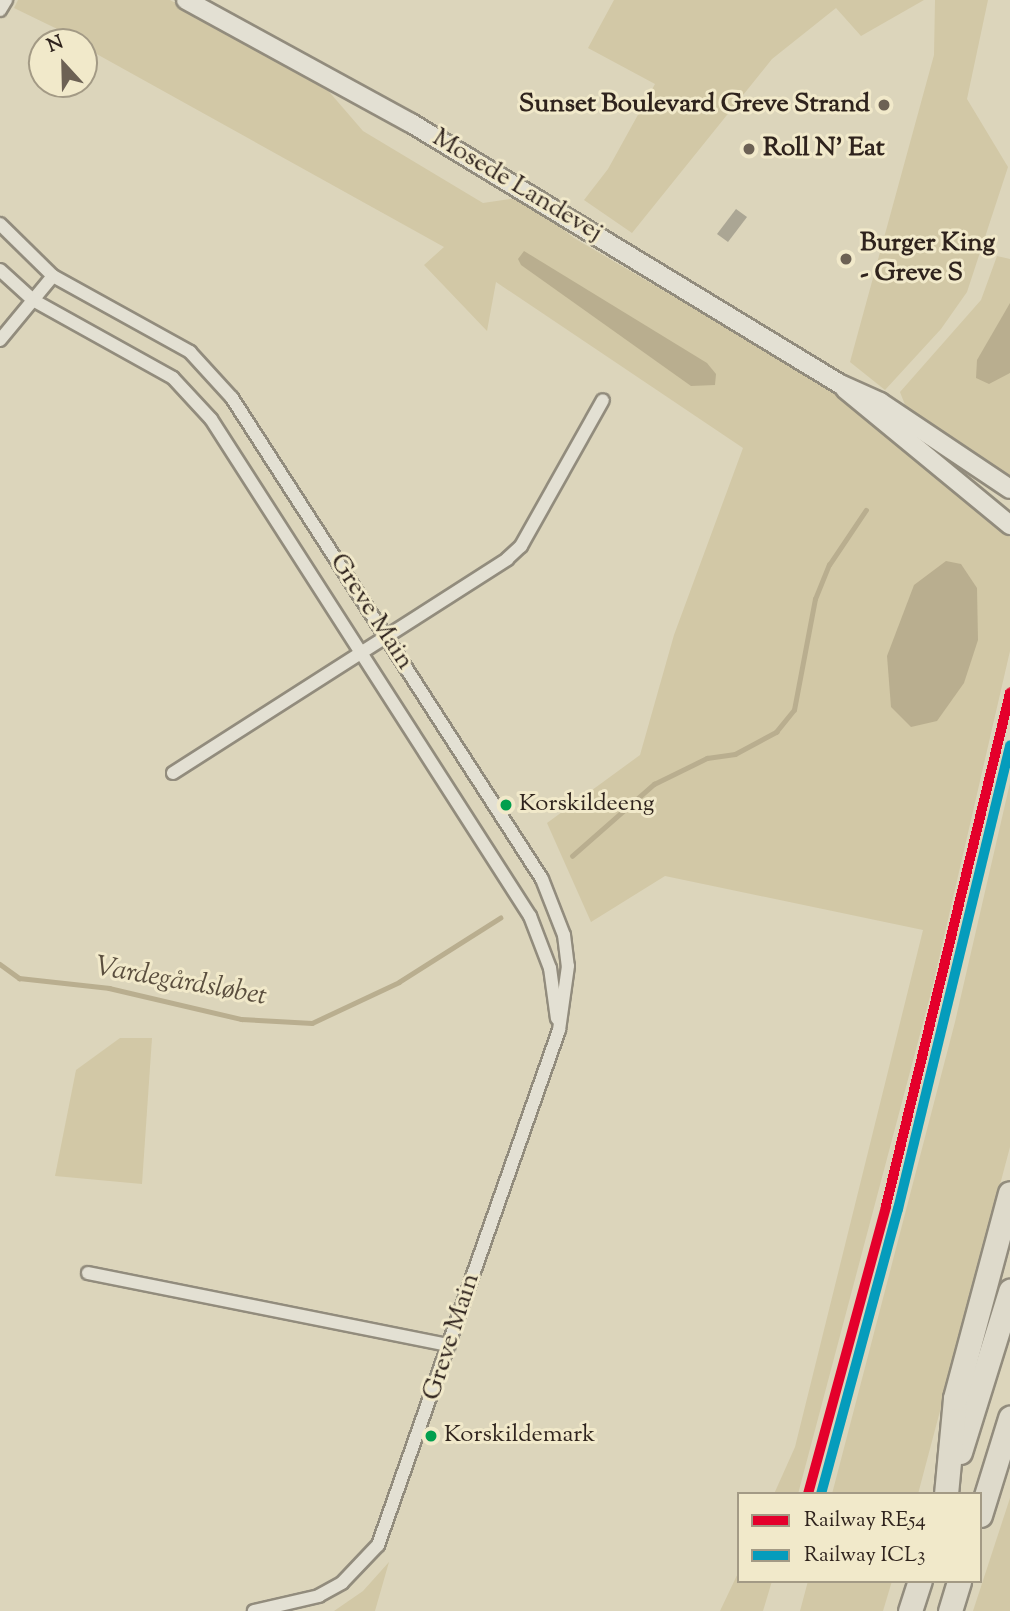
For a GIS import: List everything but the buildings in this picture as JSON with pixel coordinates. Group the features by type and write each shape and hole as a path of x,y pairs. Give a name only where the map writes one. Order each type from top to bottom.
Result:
{"highway":[{"path":"946,1492 955,1398 1010,1193"},
{"path":"947,1492 1010,1291"},
{"path":"982,1509 1010,1418"},
{"path":"995,1468 1010,1432"},
{"path":"911,1611 919,1583"},
{"path":"950,1611 958,1583"}],"main road":[{"name":"Mosede Landevej","path":"186,0 411,122 840,384 880,402 1010,489"},
{"name":"Mosede Landevej","path":"840,384 924,460 1010,525"}],"street":[{"path":"0,10 6,0"},
{"name":"Greve Main","path":"0,224 53,276 172,341 213,374 387,636 556,909 568,966 559,1030 378,1545 342,1583 319,1596 254,1611"},
{"name":"Greve Main","path":"0,271 33,300 148,360 192,395 362,653 530,916 550,968 559,1030"},
{"path":"0,340 53,276"},
{"path":"362,653 521,546 603,400"},
{"name":"Greve Main","path":"173,773 362,653"},
{"path":"88,1273 450,1345"}],"shaded area":[{"path":"18,0 170,0 325,87 363,131 483,203 523,197 574,238 838,393 1010,537 1010,651 932,989 799,1492 775,1492 795,1447 923,930 665,876 591,922 547,823 640,755 674,635 743,448 496,282 487,331 424,265 444,247 98,55 98,28 55,28 14,8"},
{"path":"614,0 924,0 861,36 836,8 772,59 632,233 584,200 608,169 655,84 588,48"},
{"path":"935,0 988,0 967,99 1008,167 967,292 941,329 885,390 850,362 934,55"},
{"path":"524,251 707,363 716,374 715,385 691,386 521,265 518,259"},
{"path":"997,256 1010,259 1010,481 907,410 900,392 981,300"},
{"path":"1010,303 1010,373 989,384 976,378 977,360"},
{"path":"946,561 961,564 977,588 978,640 964,683 937,721 911,727 891,707 887,656 914,585"},
{"path":"1010,783 1010,1147 919,1492 833,1492 955,1022"},
{"path":"120,1038 152,1038 142,1184 55,1176 76,1070"},
{"path":"1010,1498 1010,1611 973,1611"},
{"path":"389,1562 375,1611 334,1611 363,1591"},
{"path":"737,1575 737,1583 771,1583 763,1611 720,1611"},
{"path":"807,1583 891,1583 883,1611 800,1611"}],"waterway":[{"name":"Vardegårdsløbet","path":"572,856 654,784 707,758 735,754 776,732 794,710 815,599 829,565 866,510"},
{"name":"Vardegårdsløbet","path":"0,964 19,978 109,988 241,1019 312,1023 399,982 500,918"}],"rail line":[{"name":"RE54","path":"809,1492 886,1206 1010,693"},
{"name":"ICL3","path":"822,1492 898,1209 1010,745"}],"place":[{"name":"Sunset Boulevard Greve Strand","path":"884,105"},
{"name":"Roll N’ Eat","path":"749,149"},
{"name":"Burger King - Greve S","path":"846,259"},
{"name":"Korskildeeng","path":"506,805"},
{"name":"Korskildemark","path":"431,1436"}]}
